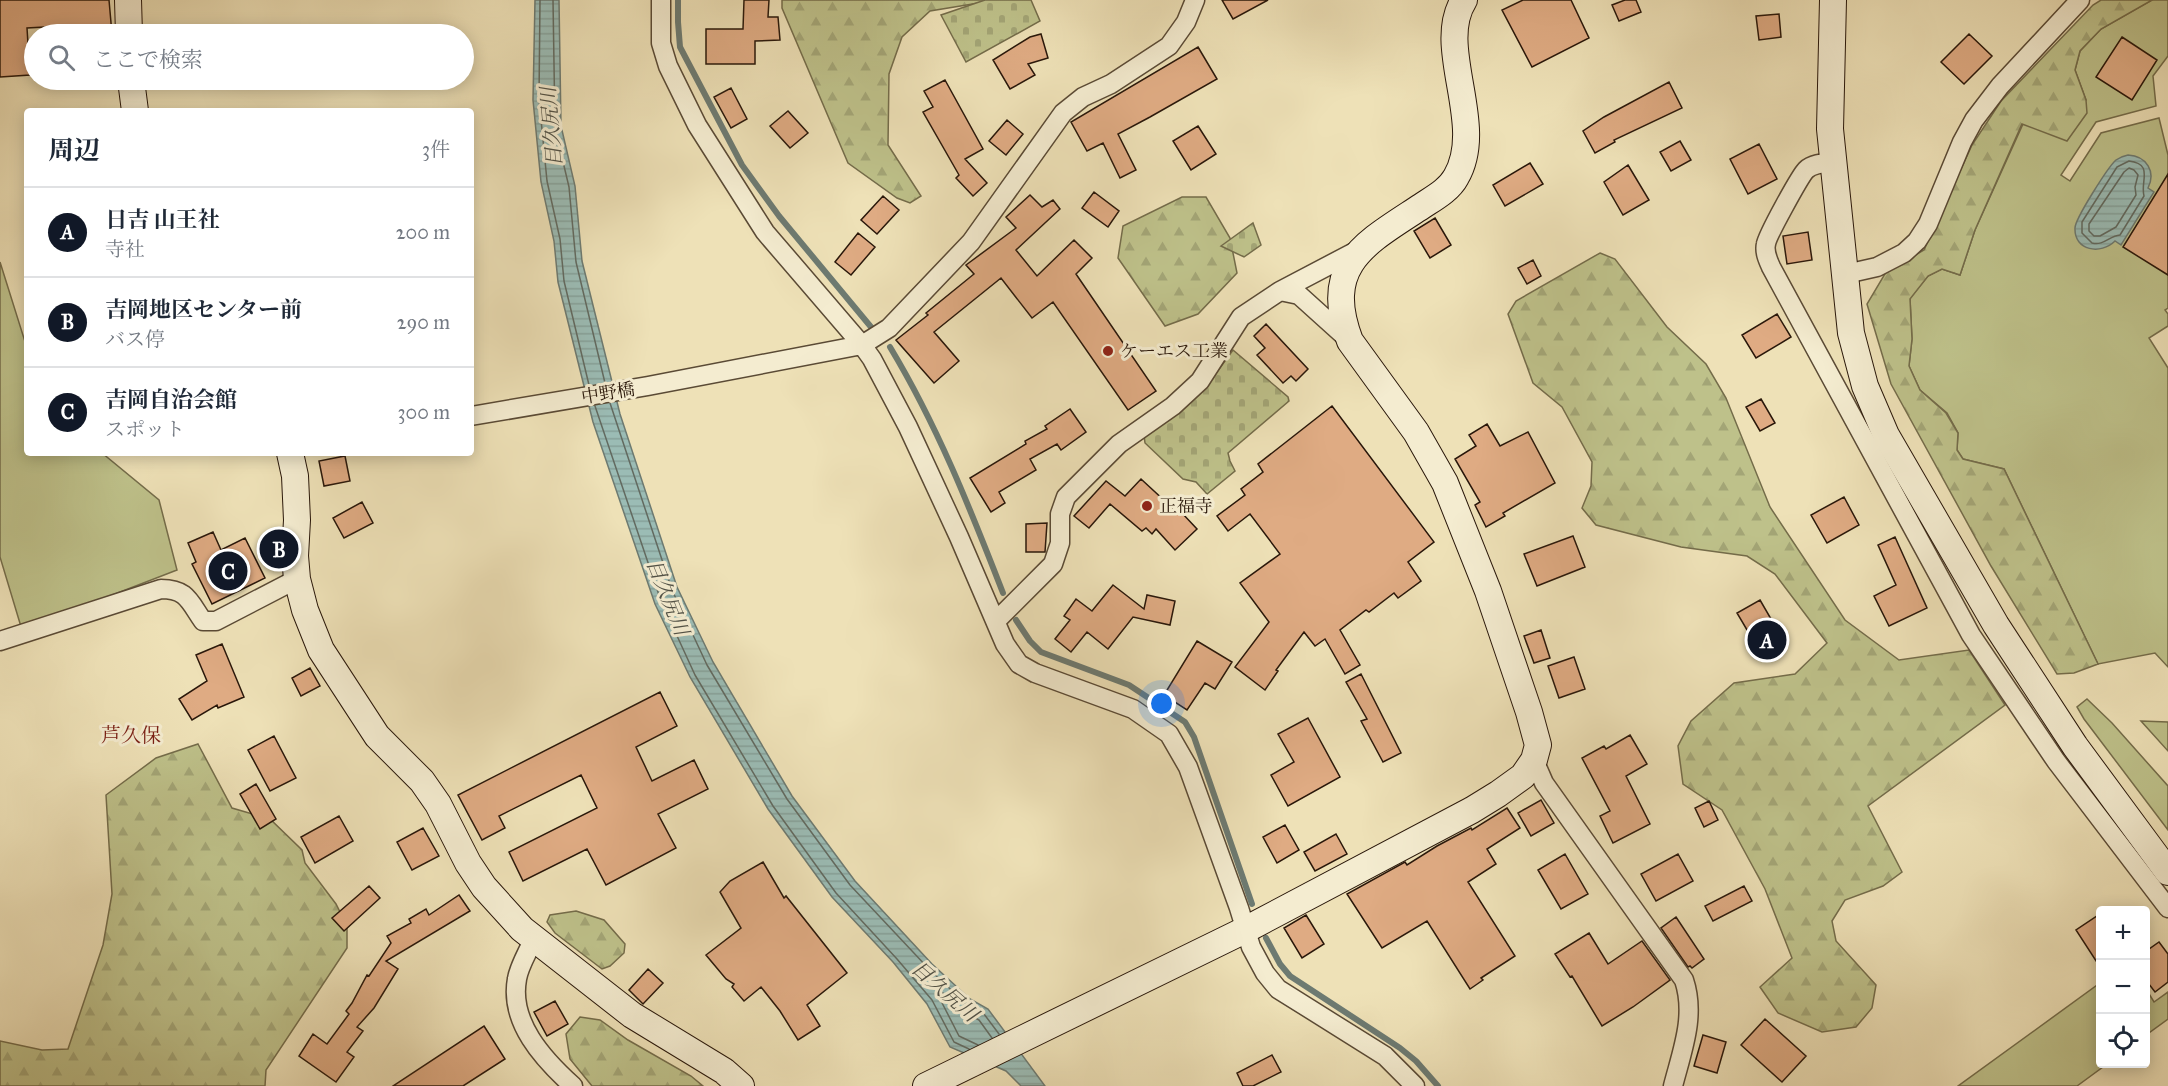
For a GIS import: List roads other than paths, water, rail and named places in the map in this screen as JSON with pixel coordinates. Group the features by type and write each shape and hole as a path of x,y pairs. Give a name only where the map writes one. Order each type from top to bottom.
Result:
{"street":[{"path":"129,0 129,24"},
{"path":"661,0 661,43 668,66 697,125 765,232 872,359 908,427 960,537 1005,644 1019,664 1035,673 1133,710 1169,734 1188,767 1251,947 1265,974 1278,989 1385,1056 1415,1086"},
{"path":"862,345 889,328 970,242 1063,113 1083,97 1111,84 1169,46 1186,22 1195,0"},
{"path":"996,621 1053,564 1060,543 1060,514 1066,497 1119,444 1173,406 1200,381 1241,317 1280,291 1360,249 1440,194 1455,181 1463,164 1467,142 1455,40 1456,20 1464,0"},
{"path":"1833,0 1830,100 1833,162 1851,333 1865,386 1940,550 1971,635 2056,761 2168,908"},
{"path":"1846,274 1876,267 1904,253 1917,241 1928,224 1962,141 1974,120 2000,86 2080,0"},
{"path":"132,90 135,108"},
{"path":"1833,162 1819,164 1806,170 1772,228 1766,244 1771,267 1940,550 1996,625 2075,747 2168,872"},
{"path":"1350,340 1342,315 1341,289 1346,269 1360,249"},
{"path":"926,1086 1245,930 1472,810 1524,776 1534,760 1538,745 1529,712 1488,591 1445,483 1416,432 1350,340 1299,295 1280,291"},
{"name":"中野橋","path":"474,415 648,386 862,345"},
{"path":"291,456 295,476 297,579 305,610 321,650 376,736 422,781 438,804 468,863 484,887 533,940 632,1015 724,1071 741,1086"},
{"path":"0,640 161,589 175,589 186,597 203,621 216,621 297,579"},
{"path":"1534,760 1544,783 1684,980 1690,998 1689,1021 1673,1086"},
{"path":"533,940 517,978 516,1004 527,1034 573,1086"}],"water":[{"name":"目久尻川","path":"535,0 559,0 561,126 575,186 582,261 620,414 677,587 713,662 792,796 855,881 932,964 970,999 988,1009 1045,1086 1021,1086 1006,1071 950,1047 927,1004 893,962 832,897 768,809 690,677 655,604 593,422 558,282 554,241 541,182 533,100"},
{"path":"2128,155 2140,158 2148,166 2151,176 2148,188 2154,192 2121,245 2115,241 2103,248 2084,246 2076,236 2076,223 2092,193 2112,165 2119,158"}],"waterway":[{"path":"678,0 680,47 742,165 779,216 871,327"},
{"path":"890,347 938,437 1003,593"},
{"path":"1016,620 1030,641 1041,652 1129,685 1185,722 1194,737 1252,904"},
{"path":"1266,938 1280,964 1290,976 1400,1048 1416,1061 1438,1086"}],"place":[{"name":"ケーエス工業","path":"1108,351"},
{"name":"正福寺","path":"1147,506"},
{"name":"吉岡地区センター前","path":"279,549"},
{"name":"吉岡自治会館","path":"228,571"},
{"name":"日吉 山王社","path":"1767,640"}],"district":[{"name":"芦久保","path":"131,735"}]}
